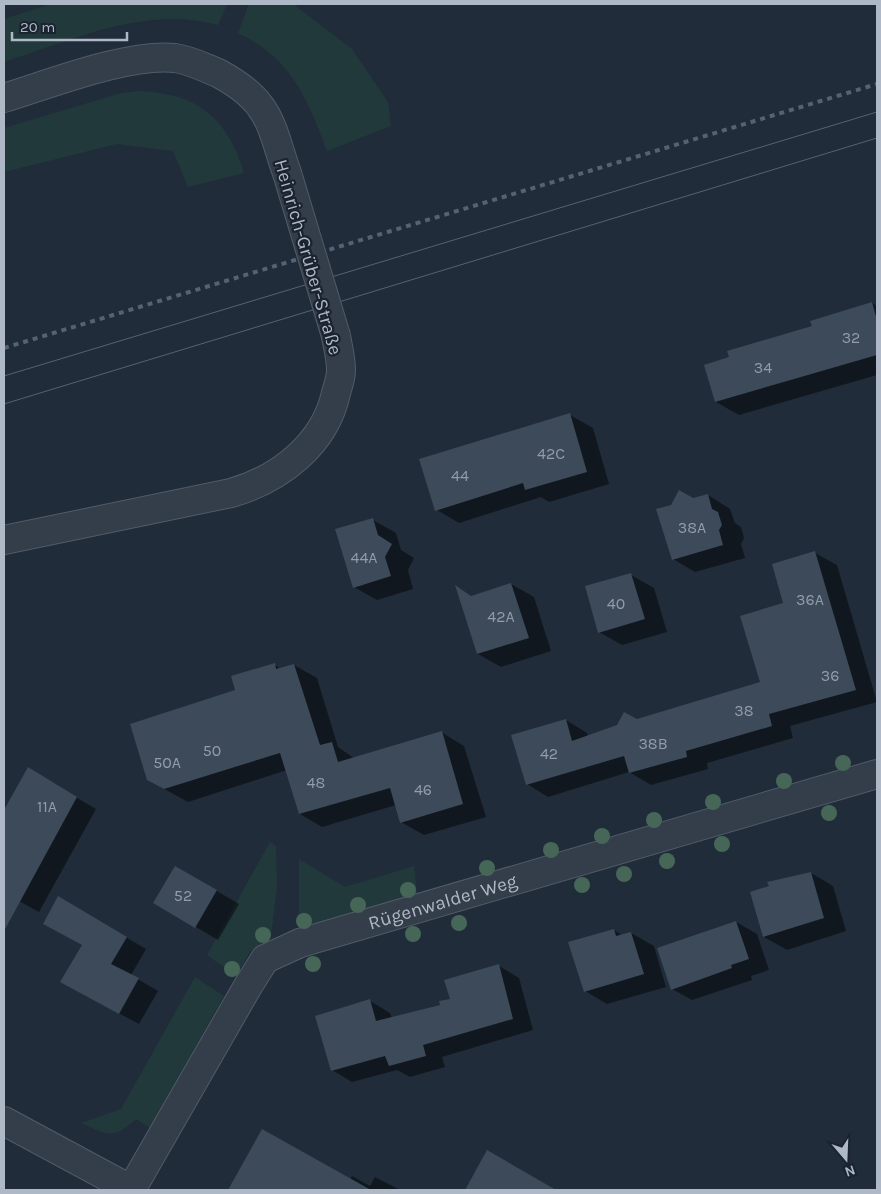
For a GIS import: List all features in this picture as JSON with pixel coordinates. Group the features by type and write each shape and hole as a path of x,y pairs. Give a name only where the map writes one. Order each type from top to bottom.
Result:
{"street":[{"name":"Heinrich-Grüber-Straße","path":"4,98 101,68 148,58 174,58 195,62 233,81 260,106 268,120 287,173 336,336 341,371 333,410 322,431 286,468 262,482 231,494 4,540"},
{"name":"Rügenwalder Weg","path":"132,1190 265,959 300,943 877,774"},
{"path":"4,1121 132,1190"}],"green space":[{"path":"51,4 227,4 218,25 191,20 164,19 137,22 83,35 4,62 4,19"},
{"path":"249,4 293,4 352,49 388,102 391,126 327,151 304,97 285,68 257,43 238,33"},
{"path":"140,91 178,97 208,112 229,138 244,173 188,187 173,151 117,144 4,172 4,128 121,93"},
{"path":"270,842 276,846 277,886 271,936 250,952 236,976 207,955"},
{"path":"299,859 345,887 414,866 417,894 299,927"},
{"path":"195,977 224,996 150,1128 136,1119 116,1133 104,1133 81,1123 121,1109"}],"building":[{"path":"872,302 877,320 877,355 715,402 704,365 729,357 727,351 812,326 810,321"},
{"path":"570,413 587,472 525,490 523,483 435,511 419,459"},
{"path":"679,490 693,498 708,494 712,509 718,512 722,525 719,530 723,545 672,560 656,509 671,505"},
{"path":"373,518 378,535 392,544 385,557 391,576 353,588 335,529"},
{"path":"815,551 856,690 769,714 772,726 686,751 687,757 629,773 624,756 526,785 511,735 566,719 572,741 617,725 624,712 637,719 760,682 740,616 783,603 772,564"},
{"path":"631,573 645,619 598,633 585,586"},
{"path":"511,583 529,638 477,654 455,585 471,596"},
{"path":"275,663 276,669 294,664 320,745 332,742 338,762 442,731 463,804 400,823 390,788 299,814 280,753 164,789 147,780 130,724 235,690 231,676"},
{"path":"28,767 77,797 4,931 4,810"},
{"path":"175,866 217,890 195,928 153,903"},
{"path":"811,872 824,918 763,937 750,892 769,886 767,882"},
{"path":"58,896 127,937 111,964 139,978 119,1014 60,982 82,945 43,924"},
{"path":"736,921 749,959 731,965 732,968 671,990 657,948"},
{"path":"614,929 616,936 631,932 644,974 584,992 568,942"},
{"path":"499,964 513,1019 423,1045 426,1056 389,1066 385,1056 331,1071 315,1016 370,999 376,1021 440,1005 439,1001 450,999 444,980"},
{"path":"262,1129 371,1190 228,1190"},
{"path":"487,1150 556,1190 465,1190"}],"tram line":[{"path":"4,376 877,112"},
{"path":"4,404 877,138"}],"railway":[{"path":"4,348 877,84"}]}
